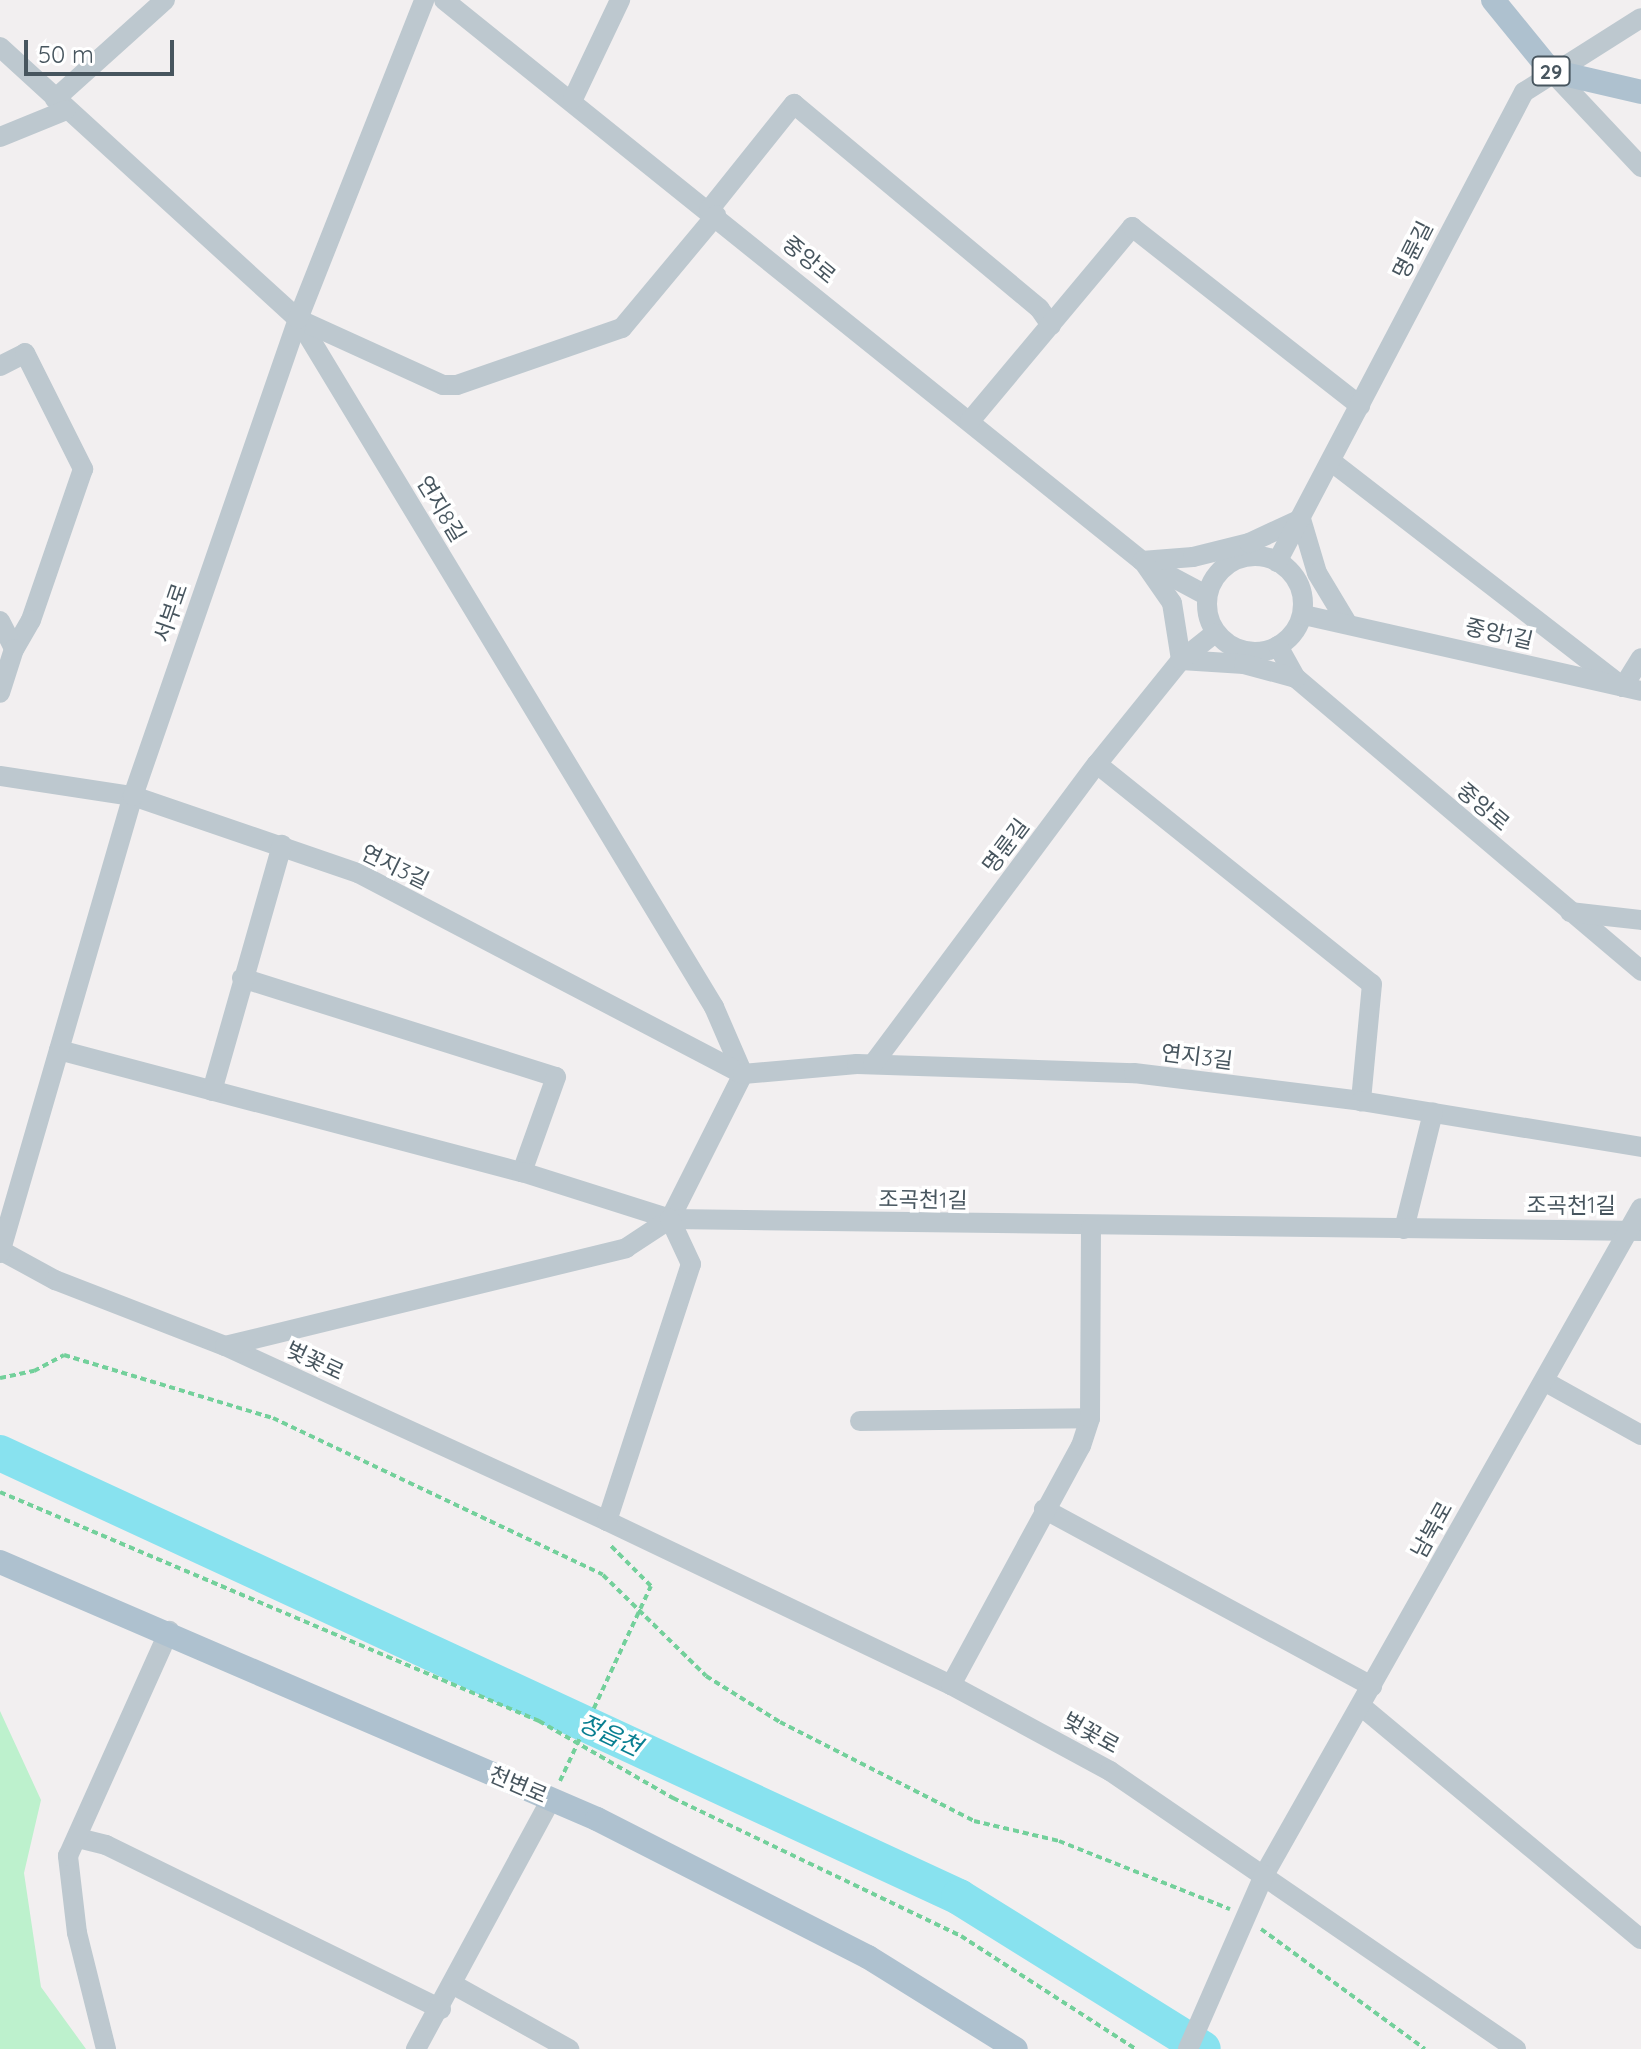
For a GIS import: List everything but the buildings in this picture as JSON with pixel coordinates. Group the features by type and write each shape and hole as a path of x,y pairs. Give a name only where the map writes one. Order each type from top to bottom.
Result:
{"main road":[{"name":"29","path":"1493,0 1551,71 1641,92"},
{"name":"천변로","path":"0,1562 169,1631 551,1799 803,1922 1016,2049"}],"street":[{"path":"0,137 60,105 165,0"},
{"name":"서부로","path":"0,1251 133,796 298,319 424,0"},
{"name":"중앙로","path":"444,0 573,99 1142,561"},
{"path":"573,99 620,0"},
{"name":"명륜길","path":"1277,562 1332,462 1504,124 1524,92 1551,71 1641,18"},
{"name":"연지8길","path":"0,47 298,319 714,1007 743,1074"},
{"path":"1551,71 1641,167"},
{"path":"298,319 443,385 457,385 622,328 794,104 1039,308 1051,325"},
{"path":"970,421 1132,227 1360,406"},
{"path":"0,366 25,353 83,469 31,620 14,649 0,693"},
{"path":"1332,462 1632,689 1641,658"},
{"path":"1142,561 1193,557 1249,543 1301,519 1317,573 1347,623 1316,626 1297,650 1296,678"},
{"path":"1236,559 1277,562 1290,570 1299,584 1304,615 1297,630 1278,646 1248,652 1230,647 1215,633 1206,595 1219,571 1236,559"},
{"path":"1142,561 1206,595"},
{"path":"1142,561 1172,603 1181,660 1244,664 1296,678"},
{"name":"중앙1길","path":"1304,615 1632,689"},
{"path":"0,621 14,649"},
{"name":"명륜길","path":"873,1064 1097,764 1181,660 1215,633"},
{"path":"1278,646 1296,678"},
{"name":"중앙로","path":"1296,678 1641,971"},
{"path":"1097,764 1372,984 1361,1101"},
{"name":"연지3길","path":"0,776 133,796 358,873 743,1074 873,1064 1134,1073 1361,1101 1641,1147"},
{"path":"212,1091 282,845"},
{"path":"1570,912 1641,920"},
{"path":"242,978 556,1077 522,1172"},
{"name":"조곡천1길","path":"59,1050 522,1172 670,1219 1091,1228 1634,1231"},
{"path":"225,1346 626,1248 670,1219 743,1074"},
{"path":"1404,1229 1433,1113"},
{"name":"남북로","path":"1188,2049 1264,1875 1544,1381 1634,1231 1641,1208"},
{"path":"607,1521 691,1264 670,1219"},
{"path":"951,1685 1090,1418 1091,1228"},
{"name":"벚꽃로","path":"0,1251 55,1280 225,1346 607,1521 951,1685 1110,1771 1516,2049"},
{"path":"1544,1381 1641,1435"},
{"path":"860,1421 1090,1418"},
{"path":"1044,1509 1372,1686"},
{"path":"106,2049 77,1933 68,1856 169,1631"},
{"path":"1361,1706 1641,1939"},
{"path":"416,2049 454,1985 551,1799"},
{"path":"78,1838 106,1845 441,2009"},
{"path":"454,1985 569,2049"}],"path":[{"path":"0,1378 34,1371 64,1355 273,1418 603,1575 706,1676 780,1722 974,1821 1059,1841 1217,1900 1241,1916"},
{"path":"0,1492 580,1742 673,1798 961,1936 1136,2049"},
{"path":"551,1799 584,1736 651,1586 610,1545 607,1521"},
{"path":"1254,1924 1425,2049"}],"green space":[{"path":"0,1711 41,1800 24,1873 41,1987 86,2049 0,2049"}],"waterway":[{"name":"정읍천","path":"0,1453 959,1897 1203,2049"}]}
